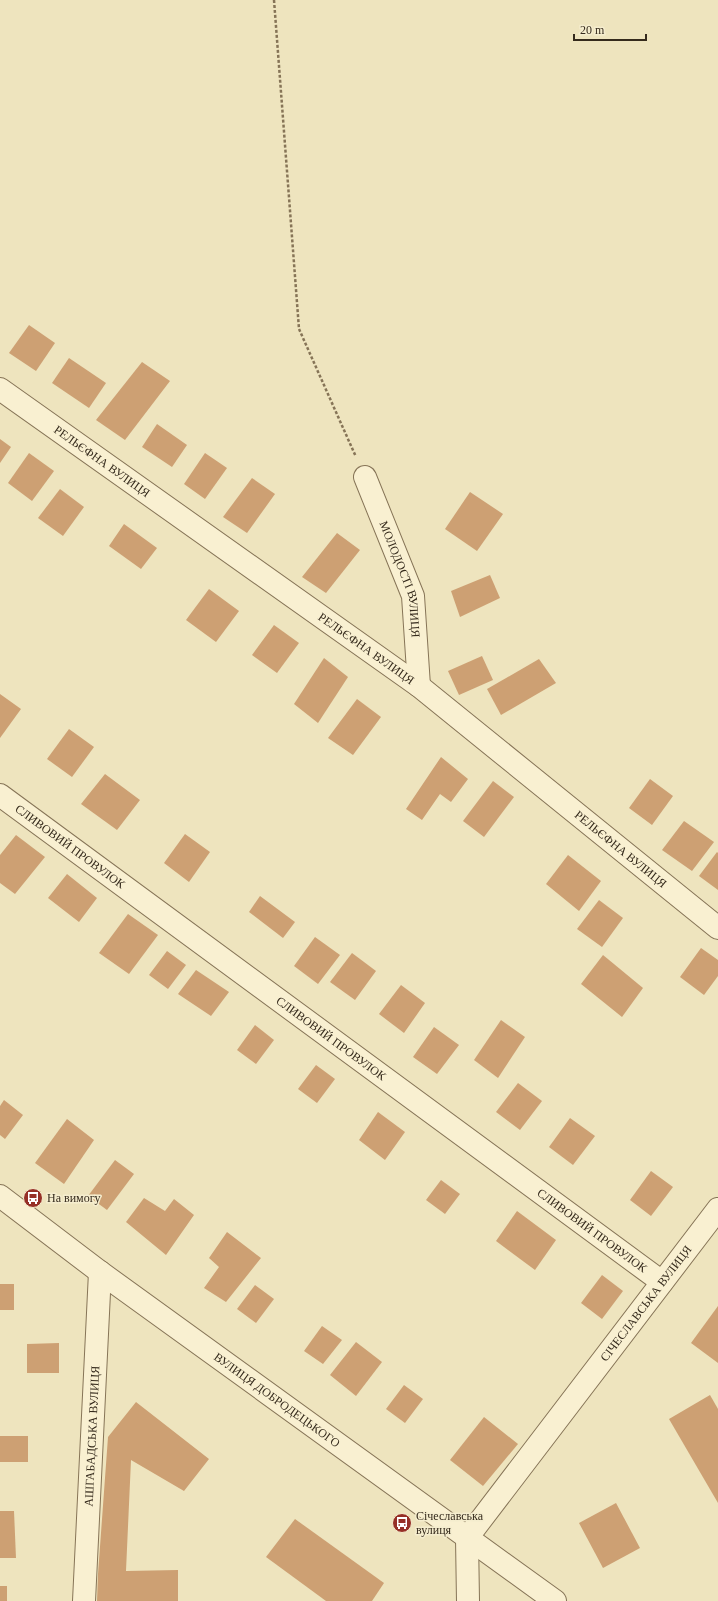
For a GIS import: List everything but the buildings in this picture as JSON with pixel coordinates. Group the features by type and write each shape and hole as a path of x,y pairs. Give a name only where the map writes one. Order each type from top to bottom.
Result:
{"street":[{"name":"РЕЛЬЄФНА ВУЛИЦЯ","path":"0,389 419,686 718,928"},
{"name":"МОЛОДОСТІ ВУЛИЦЯ","path":"365,477 413,596 419,686"},
{"name":"СЛИВОВИЙ ПРОВУЛОК","path":"0,795 662,1282"},
{"name":"ВУЛИЦЯ ДОБРОДЕЦЬКОГО","path":"0,1196 100,1272 555,1601"},
{"name":"СІЧЕСЛАВСЬКА ВУЛИЦЯ","path":"466,1538 718,1209"},
{"name":"АШГАБАДСЬКА ВУЛИЦЯ","path":"84,1601 100,1272"},
{"path":"466,1538 468,1601"}],"path":[{"path":"274,0 299,329 365,477"}],"place":[{"name":"На вимогу","path":"33,1198"},
{"name":"Січеславська вулиця","path":"402,1523"}]}
